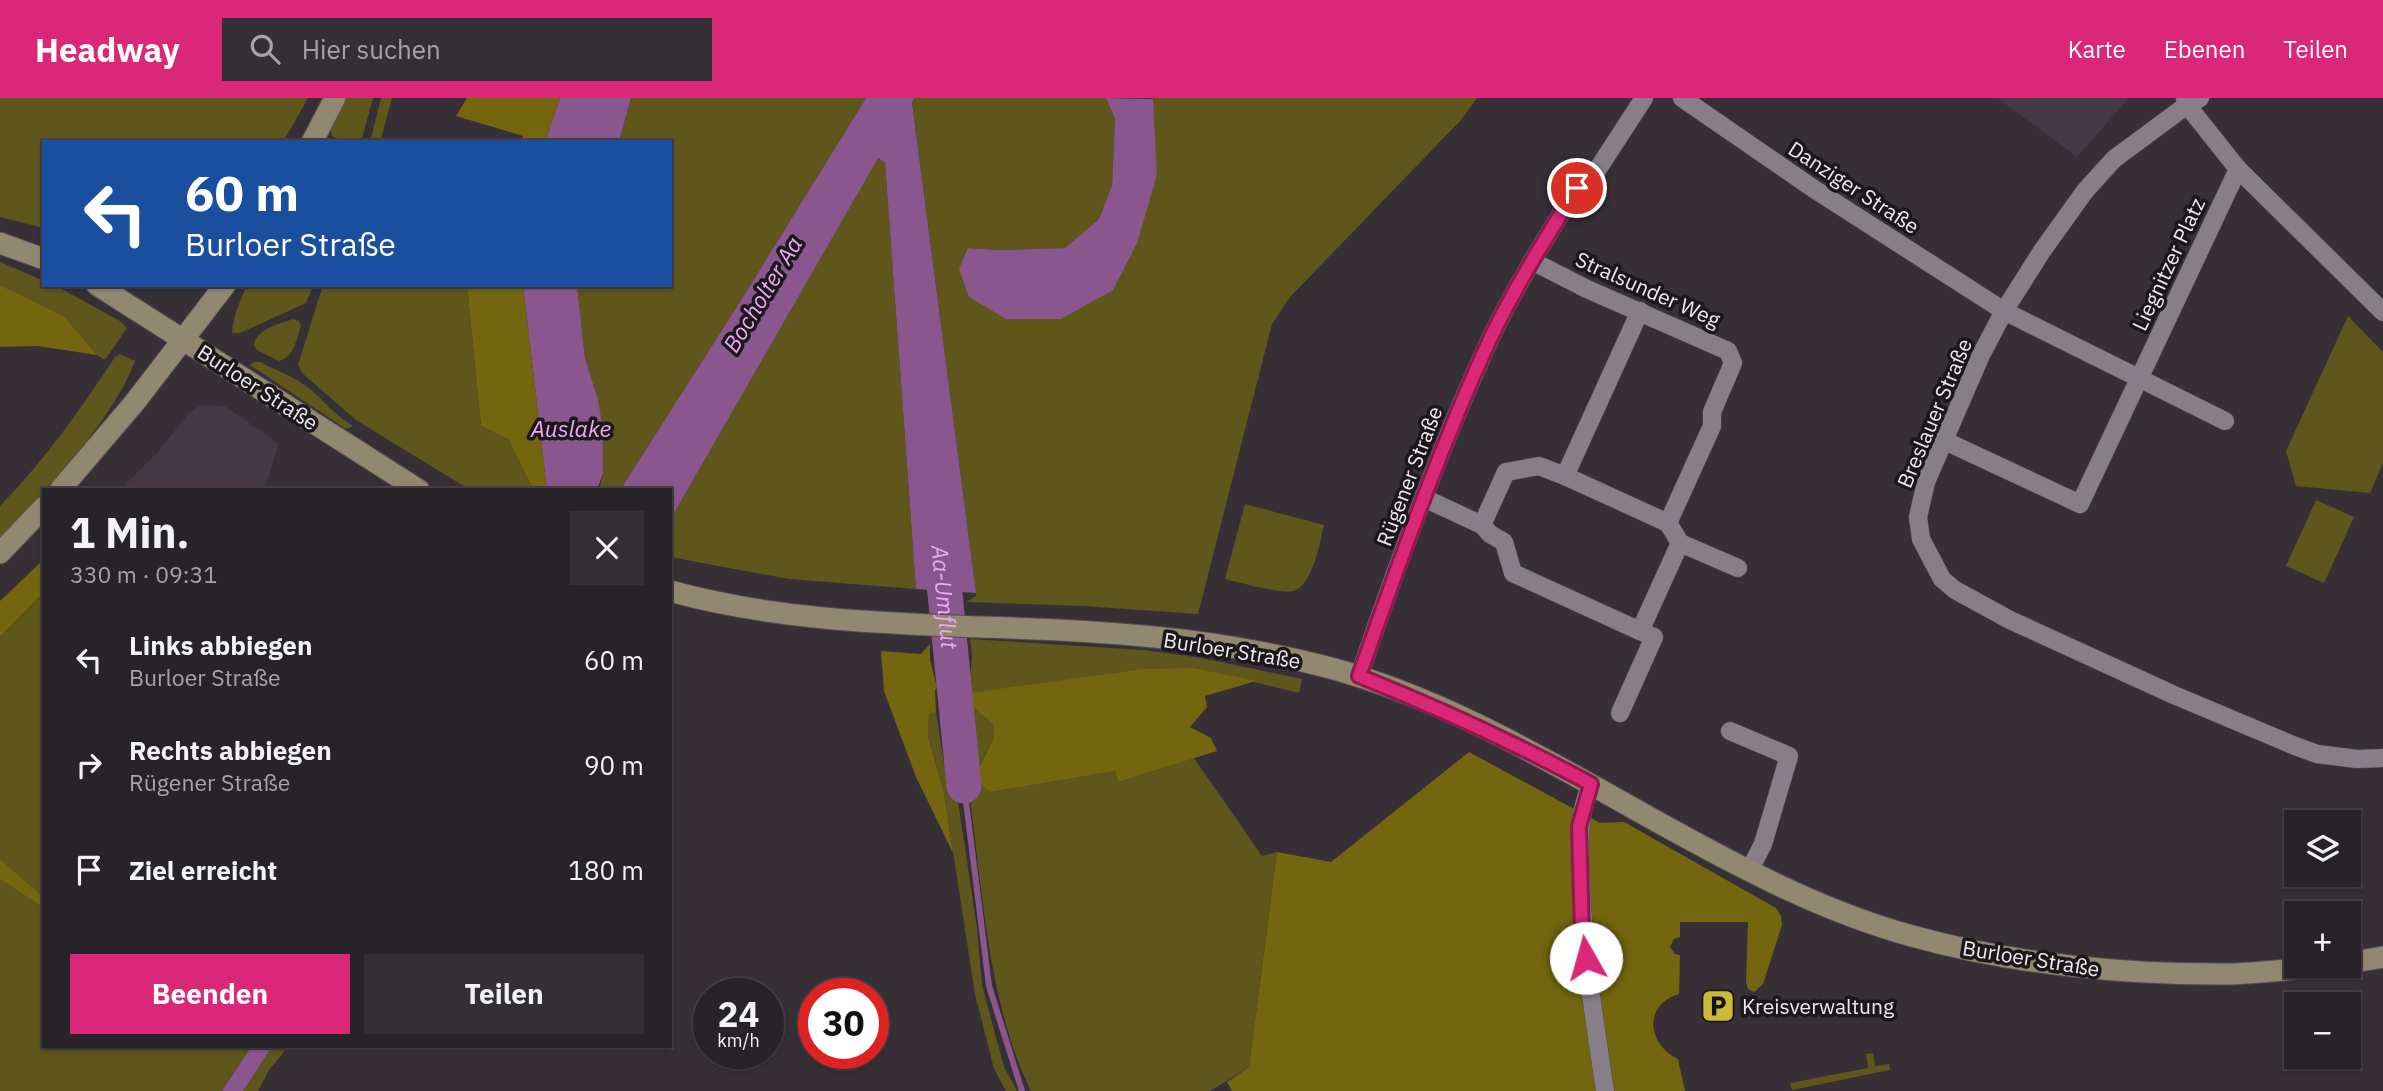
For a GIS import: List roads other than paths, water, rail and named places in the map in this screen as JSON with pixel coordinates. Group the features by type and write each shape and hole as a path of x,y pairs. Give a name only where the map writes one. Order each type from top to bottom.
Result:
{"main road":[{"path":"313,140 335,98"},
{"path":"0,243 42,259"},
{"name":"Burloer Straße","path":"100,287 416,488"},
{"path":"62,488 185,339 224,287"},
{"path":"0,553 42,509"},
{"name":"Burloer Straße","path":"672,592 712,603 799,617 899,625 1061,630 1197,642 1285,657 1359,676 1424,702 1508,740 1749,871 1807,898 1913,936 1994,955 2129,972 2232,974 2284,970"},
{"path":"2361,961 2383,957"}],"street":[{"name":"Rügener Straße","path":"1359,676 1424,498 1486,348 1532,261 1644,98"},
{"name":"Danziger Straße","path":"1682,98 1814,189 2004,311"},
{"name":"Breslauer Straße","path":"2191,100 2114,159 2085,191 2004,311 1981,355 1926,482 1918,517 1921,539 1942,579 1955,590 2022,626 2261,733 2317,754 2357,759 2383,758"},
{"path":"2191,100 2238,169 2383,312"},
{"name":"Liegnitzer Platz","path":"1943,440 2081,504 2238,169"},
{"name":"Stralsunder Weg","path":"1532,261 1728,351 1732,363 1712,412 1712,426 1668,523"},
{"path":"1565,475 1640,311"},
{"path":"2004,311 2225,421"},
{"path":"1482,525 1506,471 1539,466 1565,475 1668,523 1680,543 1738,568"},
{"path":"1424,498 1482,525 1490,534 1504,542 1513,573 1654,638 1620,713"},
{"path":"1640,631 1680,543"},
{"path":"1730,731 1789,756 1763,844 1749,871"},
{"path":"1591,784 1579,827 1582,931 1605,1091"}],"water":[{"path":"560,98 631,98 620,140 546,140"},
{"name":"Bocholter Aa","path":"866,98 914,98 912,102 976,593 916,589 885,163 878,158 672,517 672,488 621,488"},
{"path":"1106,98 1153,99 1157,175 1137,243 1113,290 1061,319 1006,319 969,297 959,269 968,248 1065,248 1099,219 1112,185 1115,119"},
{"name":"Auslake","path":"523,287 577,287 585,358 598,399 602,425 603,473 598,488 547,488"},
{"path":"250,1048 271,1048 243,1091 222,1091"}],"waterway":[{"name":"Aa-Umflut","path":"940,543 964,786"},
{"name":"Aa-Umflut","path":"964,786 989,986 1022,1091"}],"place":[{"name":"Kreisverwaltung","path":"1718,1006"}]}
